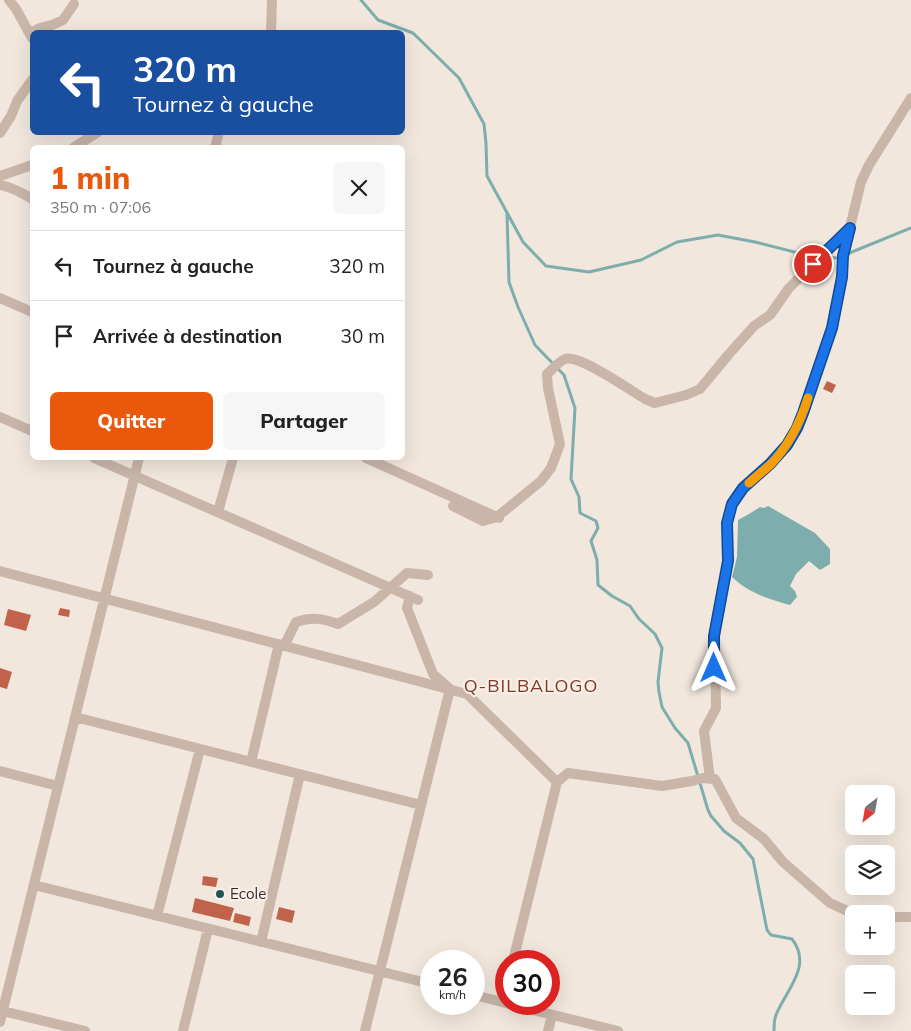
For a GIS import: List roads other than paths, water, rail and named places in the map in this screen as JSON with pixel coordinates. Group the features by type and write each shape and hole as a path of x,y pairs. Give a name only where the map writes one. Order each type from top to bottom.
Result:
{"street":[{"path":"9,0 30,34"},
{"path":"271,30 272,0"},
{"path":"38,30 64,20 74,4"},
{"path":"0,133 11,116 17,101 30,83"},
{"path":"706,778 704,731 716,708 714,636 728,561 727,523 732,504 743,488 770,464 781,451 800,421 832,328 842,277 843,256 861,182 869,164 911,98"},
{"path":"78,145 93,135"},
{"path":"0,176 30,166"},
{"path":"0,185 20,192 30,199"},
{"path":"453,506 483,522 499,518 540,481 551,468 560,444 548,388 547,374 564,359 572,358 585,363 655,403 686,395 700,389 754,326 770,316 789,288 850,228"},
{"path":"0,298 30,311"},
{"path":"0,417 30,430"},
{"path":"99,460 414,598 407,608 433,674 450,689"},
{"path":"0,1022 139,460"},
{"path":"218,512 232,460"},
{"path":"370,460 499,518"},
{"path":"0,571 468,694 558,782"},
{"path":"251,762 282,645 296,622 306,619 325,619 338,624 374,602 407,574 428,575"},
{"path":"366,1031 450,689"},
{"path":"75,717 421,805"},
{"path":"157,916 200,749"},
{"path":"0,771 58,786"},
{"path":"516,950 558,782 568,773 662,786 706,778 715,779 736,818 764,839 782,862 830,903 845,910"},
{"path":"261,942 300,774"},
{"path":"34,885 420,981"},
{"path":"895,918 911,917"},
{"path":"183,1031 208,929"},
{"path":"3,1011 85,1031"},
{"path":"548,1031 552,1015 618,1031"}],"water":[{"path":"768,506 815,533 830,549 830,564 820,570 809,561 796,574 790,586 795,591 797,597 790,605 759,595 738,583 732,577 737,557 738,520 760,507"}],"waterway":[{"path":"361,0 378,20 405,30"},
{"path":"405,30 413,33 459,78 484,124 487,176 523,242 546,266 589,272 641,260 677,242 718,235 806,255 819,256"},
{"path":"507,214 509,282 535,345 564,375 575,408 571,479 579,497 580,513 596,521 598,528 591,541 597,560 598,585 612,596 630,606 639,619 655,634 662,648 658,682 662,707 675,728 688,743 708,810 724,831 740,843 753,859 767,930 771,935 792,939 798,949 799,968 796,978 776,1015 774,1031"},
{"path":"847,254 911,228"},
{"path":"825,257 841,257"}],"place":[{"name":"Ecole","path":"220,894"}],"district":[{"name":"Q-BILBALOGO","path":"531,686"}]}
